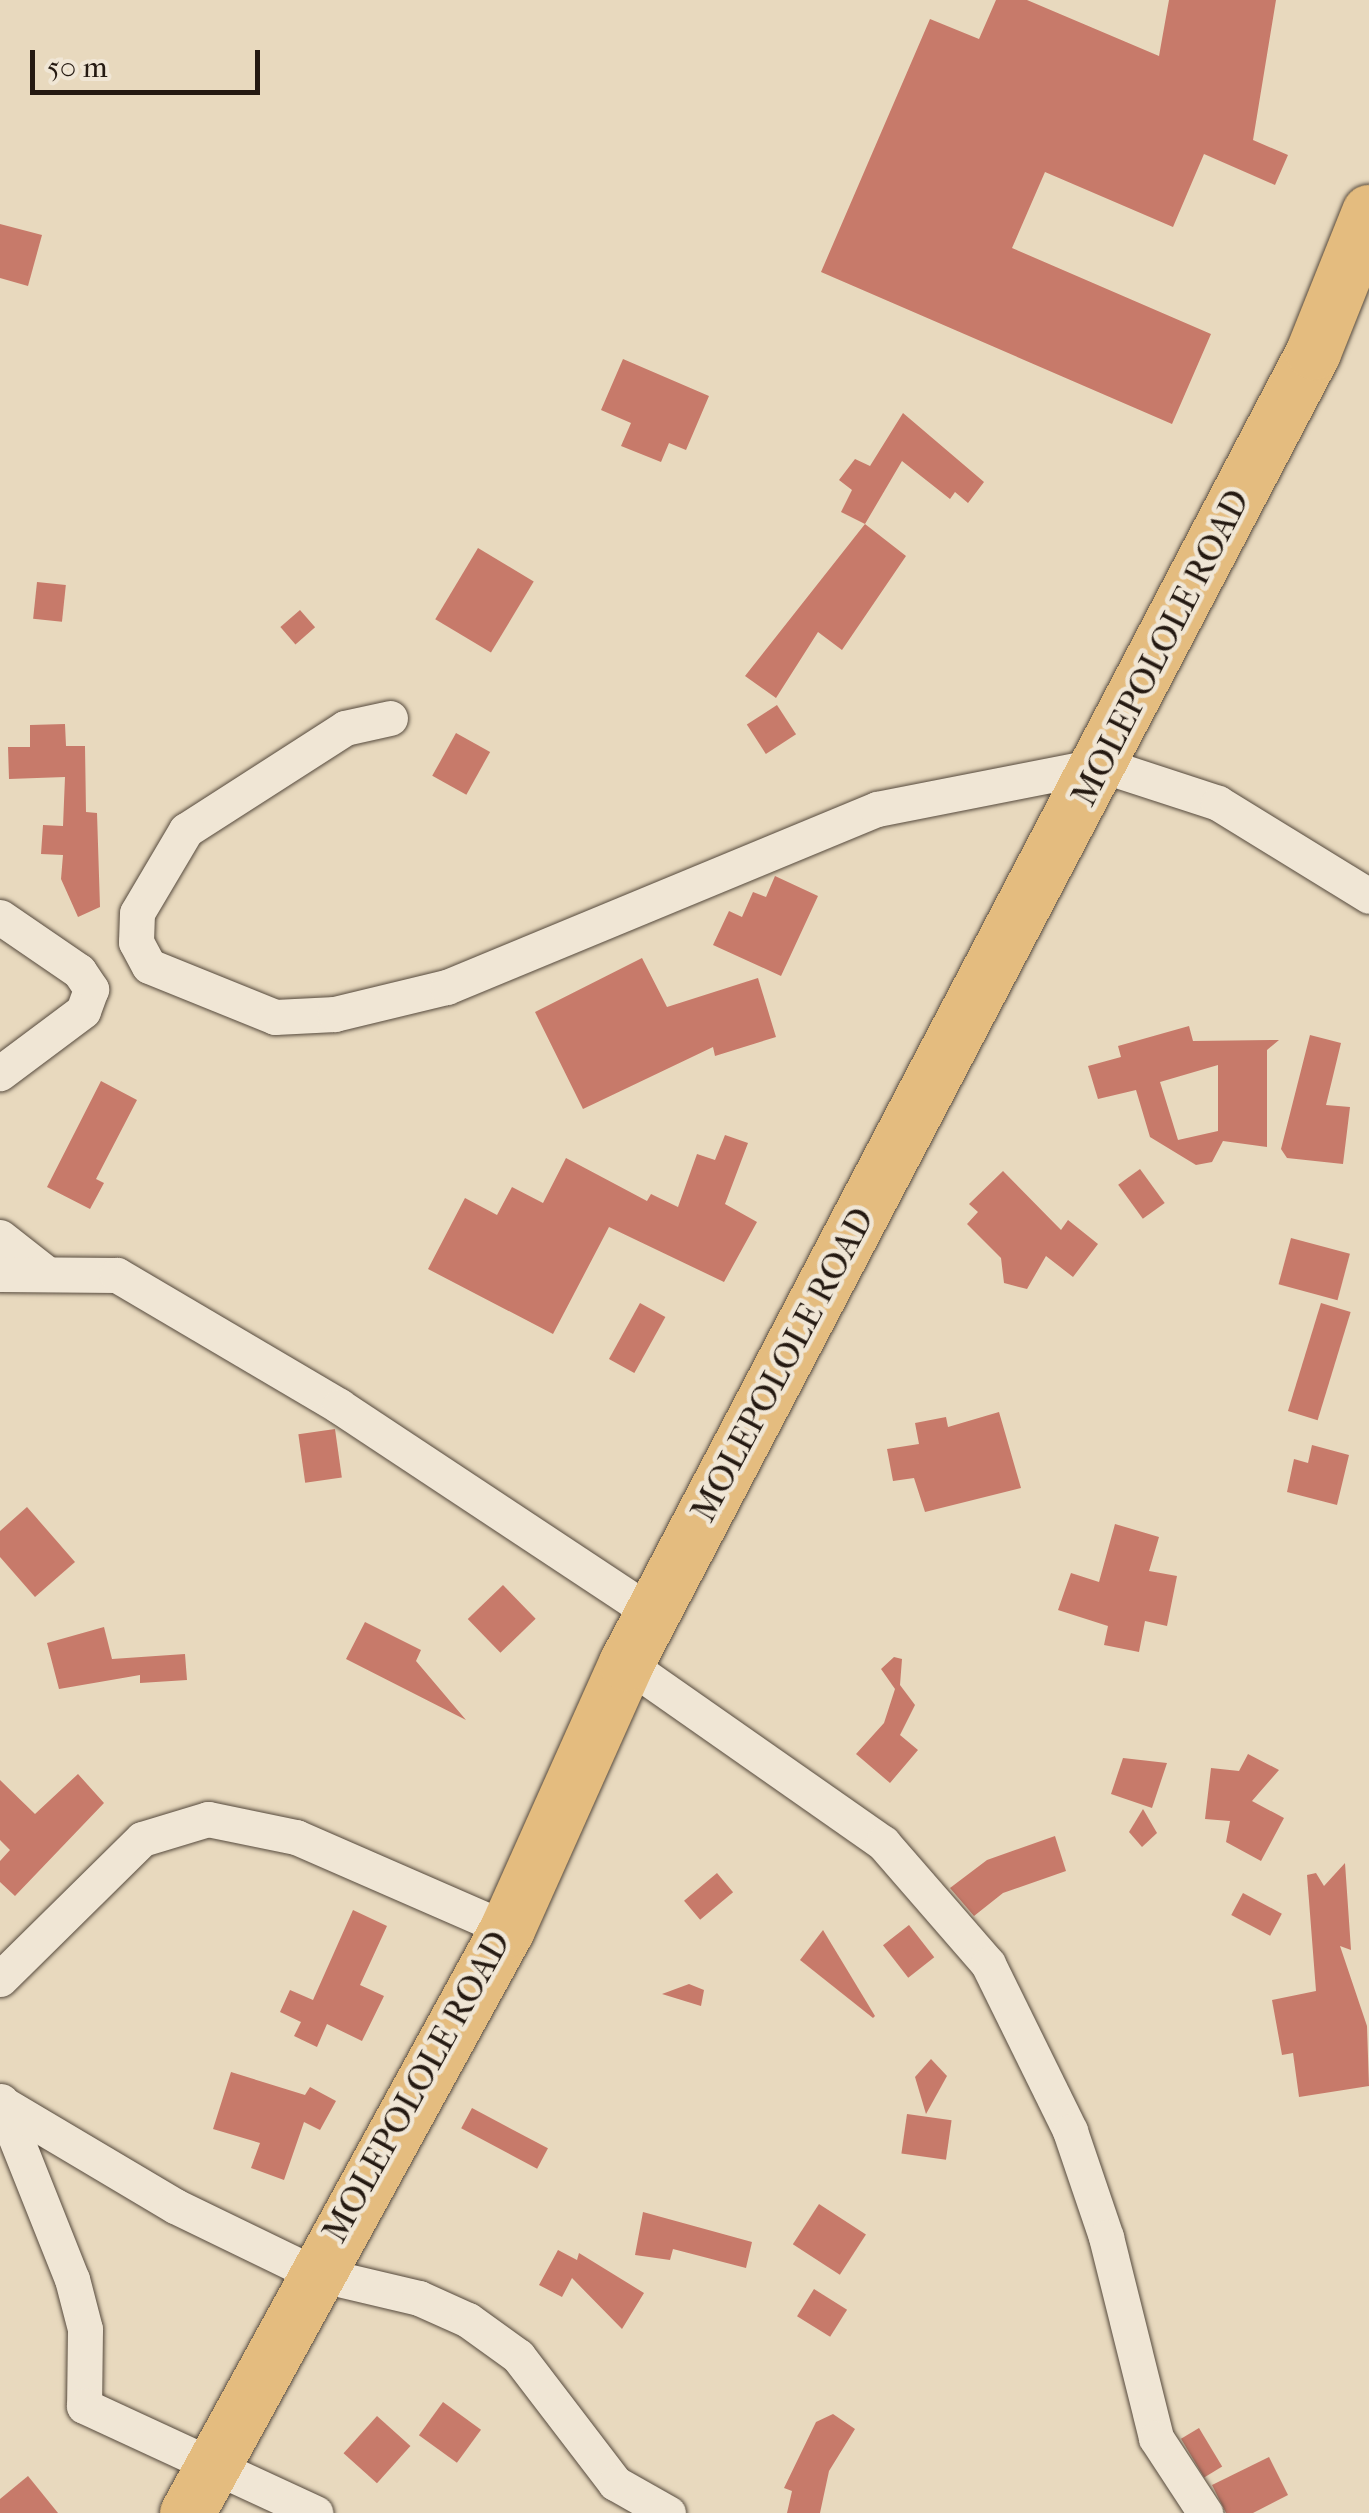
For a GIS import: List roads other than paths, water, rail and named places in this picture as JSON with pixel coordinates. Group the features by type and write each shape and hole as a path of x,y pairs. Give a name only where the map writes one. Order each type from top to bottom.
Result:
{"main road":[{"name":"MOLEPOLOLE ROAD","path":"198,2489 313,2273 507,1929 626,1663 1102,765 1313,352 1369,212"}],"street":[{"path":"390,718 345,728 186,830 138,913 136,942 149,966 274,1017 335,1014 447,988 877,809 1102,765 1218,803 1369,896"},
{"path":"0,918 92,989 83,1011 0,1073"},
{"path":"0,1236 47,1274"},
{"path":"0,1274 118,1275 339,1406 652,1614"},
{"path":"626,1663 883,1843 988,1964 1076,2148 1156,2438 1206,2513"},
{"path":"0,1979 142,1839 208,1820 296,1837 507,1929"},
{"path":"2,2102 175,2206 313,2273 419,2298 468,2320 518,2356 615,2482 668,2513"},
{"path":"2,2102 80,2312 84,2406 198,2489 316,2513"}]}
